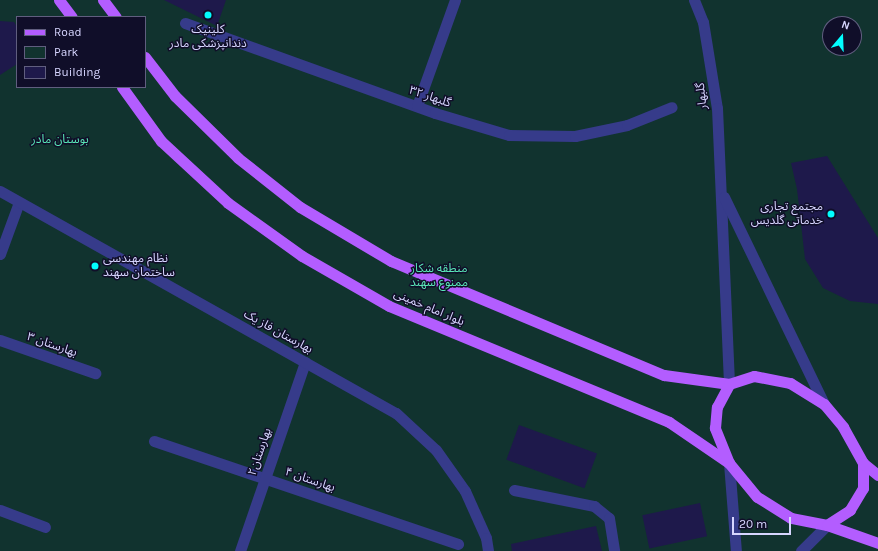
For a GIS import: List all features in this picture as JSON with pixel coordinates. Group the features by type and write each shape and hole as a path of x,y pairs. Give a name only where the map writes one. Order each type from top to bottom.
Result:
{"main road":[{"path":"59,0 71,16"},
{"path":"103,0 115,16"},
{"path":"146,58 175,96 238,158 300,208 391,261 664,374 729,384 754,376 790,382 824,404 843,427 863,462 878,475"},
{"name":"بلوار امام خمینی","path":"123,88 166,145 228,203 302,256 390,306 669,422 729,463"},
{"path":"729,384 717,407 715,428 729,463 757,497 791,518 828,525 878,543"},
{"path":"828,525 850,510 863,488 863,462"}],"street":[{"path":"417,106 455,0"},
{"name":"گلبهار","path":"694,0 703,22 714,82 722,193 729,384"},
{"name":"گلبهار ۳۲","path":"186,23 417,106 510,135 575,136 627,125 672,107"},
{"name":"بهارستان فاز یک","path":"0,191 396,413 436,450 465,491 486,538 488,551"},
{"path":"722,193 824,404"},
{"path":"0,254 19,202"},
{"name":"بهارستان ۳","path":"0,340 95,373"},
{"name":"بهارستان۲","path":"240,551 305,362"},
{"name":"بهارستان ۴","path":"154,441 458,544"},
{"path":"729,463 736,551"},
{"path":"514,490 594,506 609,518 614,551"},
{"path":"0,510 45,527"},
{"path":"801,551 828,525"}],"green space":[{"name":"منطقه شکار ممنوع سهند","path":"0,0 878,0 878,551 0,551"}],"building":[{"name":"کلینیک دندانپزشکی مادر","path":"164,0 226,0 217,26"},
{"path":"0,21 14,22 16,25 16,65 0,75"},
{"name":"مجتمع تجاری خدماتی گلدیس","path":"827,156 878,238 878,304 850,301 823,288 805,259 797,189 791,163"},
{"path":"519,425 597,453 584,488 506,460"},
{"path":"700,503 707,536 649,549 642,515"},
{"path":"596,526 602,551 512,551 511,544"}],"place":[{"name":"کلینیک دندانپزشکی مادر","path":"208,15"},
{"name":"مجتمع تجاری خدماتی گلدیس","path":"831,214"},
{"name":"نظام مهندسی ساختمان سهند","path":"95,266"}],"park label":[{"name":"بوستان مادر","path":"60,140"}]}
